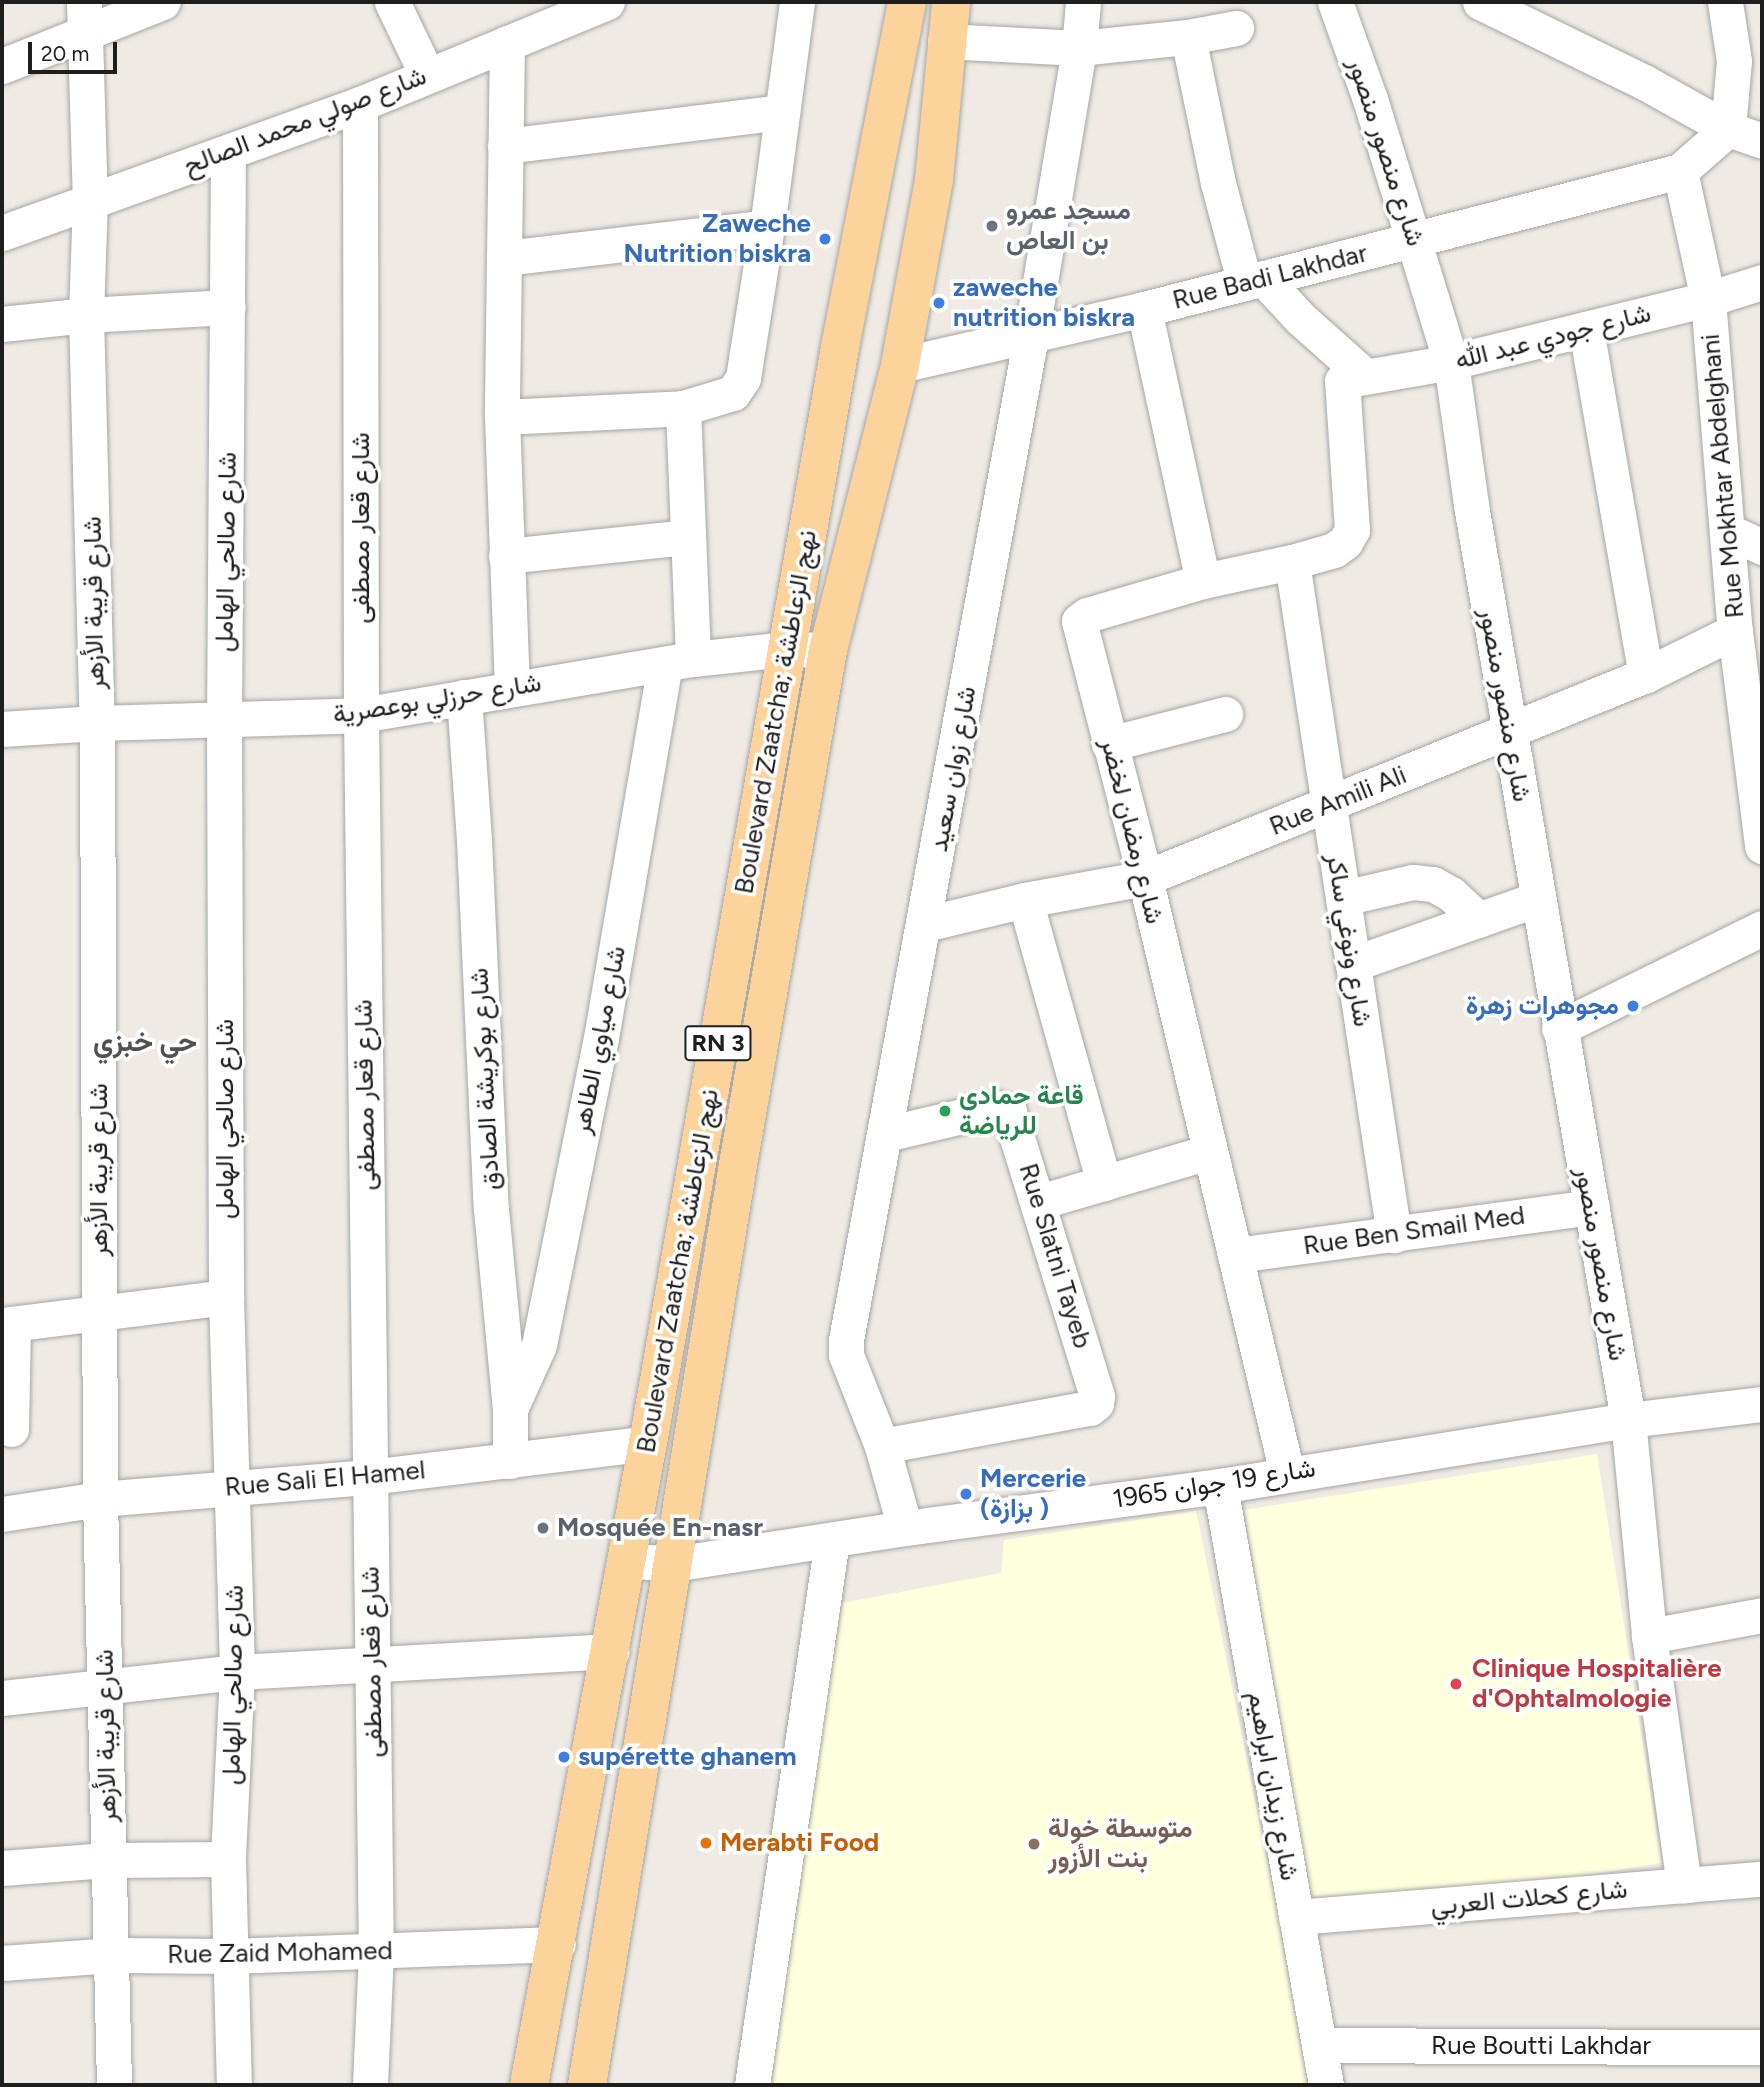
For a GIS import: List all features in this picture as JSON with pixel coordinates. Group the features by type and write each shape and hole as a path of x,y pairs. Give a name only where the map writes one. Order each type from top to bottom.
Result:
{"main road":[{"name":"Boulevard Zaatcha; نهج الزعاطشة","path":"586,2085 781,910 828,650 900,365 933,180 951,2"},
{"name":"Boulevard Zaatcha; نهج الزعاطشة","path":"529,2085 558,1944 611,1651 840,346 903,11"}],"street":[{"path":"2,66 85,18 163,2"},
{"path":"392,2 427,75"},
{"name":"شارع صولي محمد الصالح","path":"2,233 360,104 607,2"},
{"path":"502,417 683,408 733,393 743,378 767,227 797,2"},
{"name":"شارع زوان سعيد","path":"905,1528 882,1446 849,1366 846,1348 1031,335 1079,48 1083,2"},
{"name":"شارع منصور منصور","path":"1335,2 1415,241 1451,362 1559,1028 1628,1420"},
{"path":"1480,2 1644,82 1728,129 1762,141"},
{"path":"1680,171 1728,129 1734,61 1725,2"},
{"name":"شارع قريبة الأزهر","path":"85,18 90,200 86,314 97,723 100,1499 107,1686 107,1860 113,1955 114,2085"},
{"path":"945,41 1079,48 1188,37 1236,28"},
{"path":"1188,37 1218,183 1253,280 1301,319 1353,379"},
{"path":"507,43 502,417 512,688"},
{"name":"شارع قعار مصطفى","path":"360,104 361,715 376,1952 370,2085"},
{"path":"505,146 782,112"},
{"name":"شارع صالحي الهامل","path":"228,152 224,721 226,1297 234,1488 237,1672 228,1859 234,2085"},
{"name":"Rue Badi Lakhdar","path":"900,365 1144,309 1680,171"},
{"name":"Rue Mokhtar Abdelghani","path":"1680,171 1708,299 1735,631 1762,846"},
{"path":"504,258 767,227"},
{"name":"شارع جودي عبد الله","path":"1353,379 1451,362 1708,299 1762,282"},
{"path":"2,324 86,314 228,307"},
{"path":"1144,309 1203,581"},
{"path":"1586,329 1646,675"},
{"name":"شارع رمضان لخضر","path":"1287,1473 1145,878 1079,621 1082,617 1203,581 1334,550 1345,542 1352,530 1353,379"},
{"name":"شارع مياوي الطاهر","path":"510,1409 539,1345 679,662 687,537 683,408"},
{"path":"1728,531 1762,547"},
{"path":"506,556 687,537"},
{"name":"شارع ونوغي ساكر","path":"1292,562 1394,1235"},
{"name":"Rue Amili Ali","path":"925,923 1025,900 1145,878 1646,675 1735,631"},
{"name":"شارع حرزلي بوعصرية","path":"2,729 97,723 361,715 679,662 787,649 828,650"},
{"name":"شارع بوكريشة الصادق","path":"464,696 474,840 491,1209 510,1409 510,1461"},
{"path":"1109,744 1225,714"},
{"path":"1343,898 1413,882 1433,884 1451,894 1479,920"},
{"path":"1353,964 1538,899"},
{"path":"1025,900 1104,1183"},
{"path":"1559,1028 1762,928"},
{"name":"Rue Slatni Tayeb","path":"882,1446 1090,1408 1096,1403 1097,1396 1009,1111 1004,1108 886,1134"},
{"path":"1039,1202 1209,1152"},
{"name":"Rue Ben Smail Med","path":"1237,1255 1592,1207"},
{"path":"12,1429 7,1324 226,1297"},
{"name":"شارع 19 جوان 1965","path":"625,1560 673,1564 905,1528 1220,1486 1287,1473 1628,1420 1762,1404"},
{"path":"1628,1420 1649,1636 1684,1886"},
{"name":"Rue Sali El Hamel","path":"2,1514 100,1499 369,1477 648,1443"},
{"name":"شارع زيدان ابراهيم","path":"1220,1486 1326,2085"},
{"path":"751,2085 832,1540"},
{"path":"1649,1636 1762,1615"},
{"path":"2,1698 237,1672 611,1651"},
{"path":"2,1868 107,1860 228,1859"},
{"name":"شارع كحلات العربي","path":"1296,1917 1762,1879"},
{"name":"Rue Zaid Mohamed","path":"2,1963 113,1955 230,1956 558,1944"},
{"name":"Rue Boutti Lakhdar","path":"1319,2045 1762,2047"}],"shaded area":[{"name":"Clinique Hospitalière d'Ophtalmologie","path":"1597,1454 1662,1863 1309,1919 1244,1510"},
{"name":"متوسطة خولة بنت الأزور","path":"1196,1511 1313,2085 765,2085 842,1603 1001,1573 1004,1540"}],"place":[{"name":"مسجد عمرو بن العاص","path":"992,226"},
{"name":"Zaweche Nutrition biskra","path":"825,239"},
{"name":"zaweche nutrition biskra","path":"939,303"},
{"name":"مجوهرات زهرة","path":"1633,1006"},
{"name":"قاعة حمادي للرياضة","path":"945,1111"},
{"name":"Mercerie (بزازة )","path":"966,1494"},
{"name":"Mosquée En-nasr","path":"543,1528"},
{"name":"Clinique Hospitalière d'Ophtalmologie","path":"1456,1684"},
{"name":"supérette ghanem","path":"564,1757"},
{"name":"Merabti Food","path":"706,1843"},
{"name":"متوسطة خولة بنت الأزور","path":"1034,1844"}],"district":[{"name":"حي خبزي","path":"145,1041"}]}
